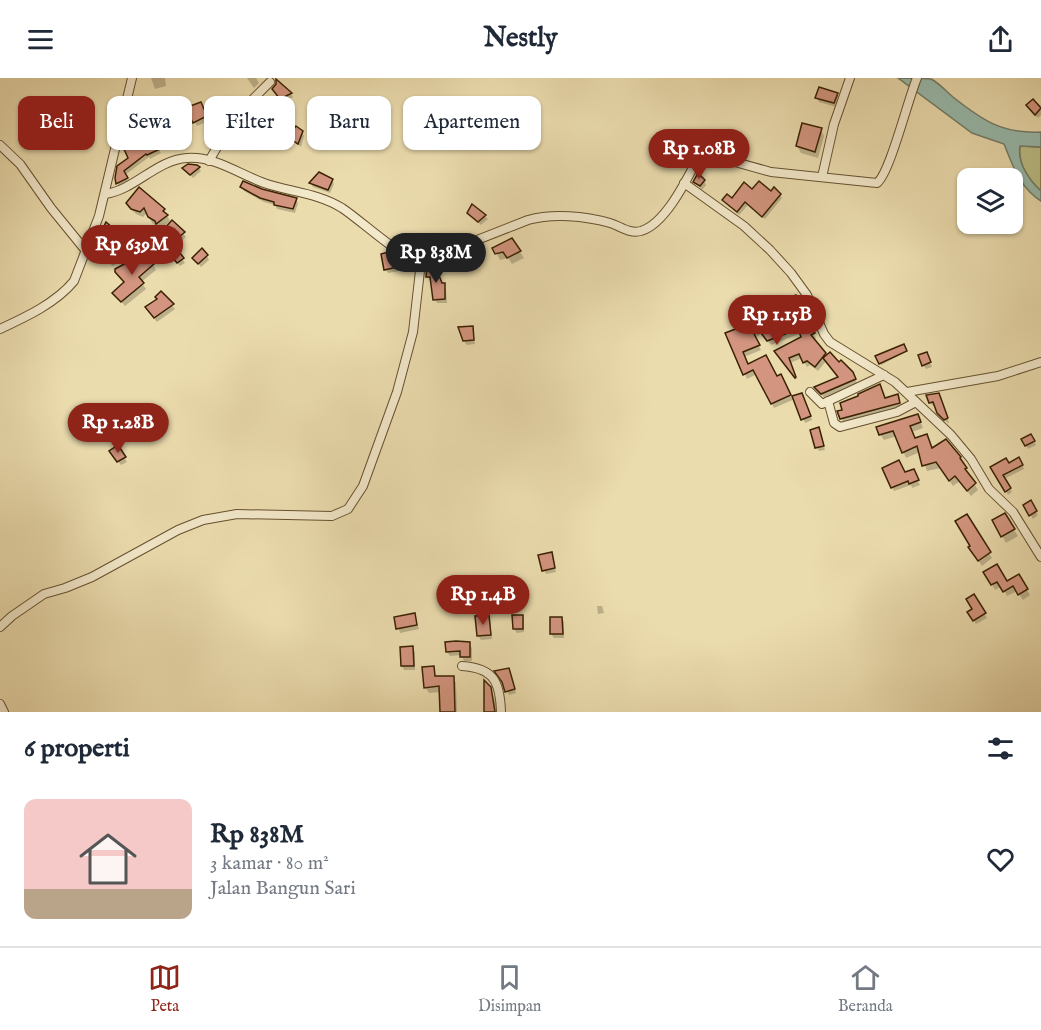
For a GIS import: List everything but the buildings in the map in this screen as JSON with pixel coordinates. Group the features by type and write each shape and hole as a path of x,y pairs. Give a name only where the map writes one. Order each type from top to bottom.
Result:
{"street":[{"path":"0,329 28,315 68,288 74,281 99,216 132,78"},
{"path":"822,177 834,124 850,78"},
{"path":"421,262 528,220 545,216 608,222 629,231 640,231 661,216 697,160 707,155 753,168 792,175 874,184 879,182 888,167 908,99 917,78"},
{"path":"209,160 234,118 270,82"},
{"path":"0,146 20,164 51,208 86,251"},
{"path":"105,194 121,190 176,160 186,158 209,160 228,166 266,184 322,199 341,208 382,238 421,262"},
{"path":"684,183 744,226 770,250 807,295 824,334 830,342 907,392 951,435 971,459 989,489 1013,512 1041,557"},
{"path":"0,627 44,594 92,577 178,530 203,520 237,514 332,516 348,509 363,486 397,392 414,332 421,262"},
{"path":"907,392 998,376 1041,362"},
{"path":"810,392 820,404 884,375"},
{"path":"828,401 834,423 840,427 897,412 916,402"},
{"path":"462,666 481,670 490,674 496,681 499,687 501,712"},
{"path":"0,704 4,712"}],"green space":[{"path":"1020,146 1041,147 1041,191 1025,171 1020,159"}],"shaded area":[{"path":"898,78 931,79 983,119 993,124 1015,131 1041,132 1041,147 1020,146 1020,159 1032,182 1041,191 1041,201 1023,184 1023,168 1014,168 1004,144 972,133"}]}
